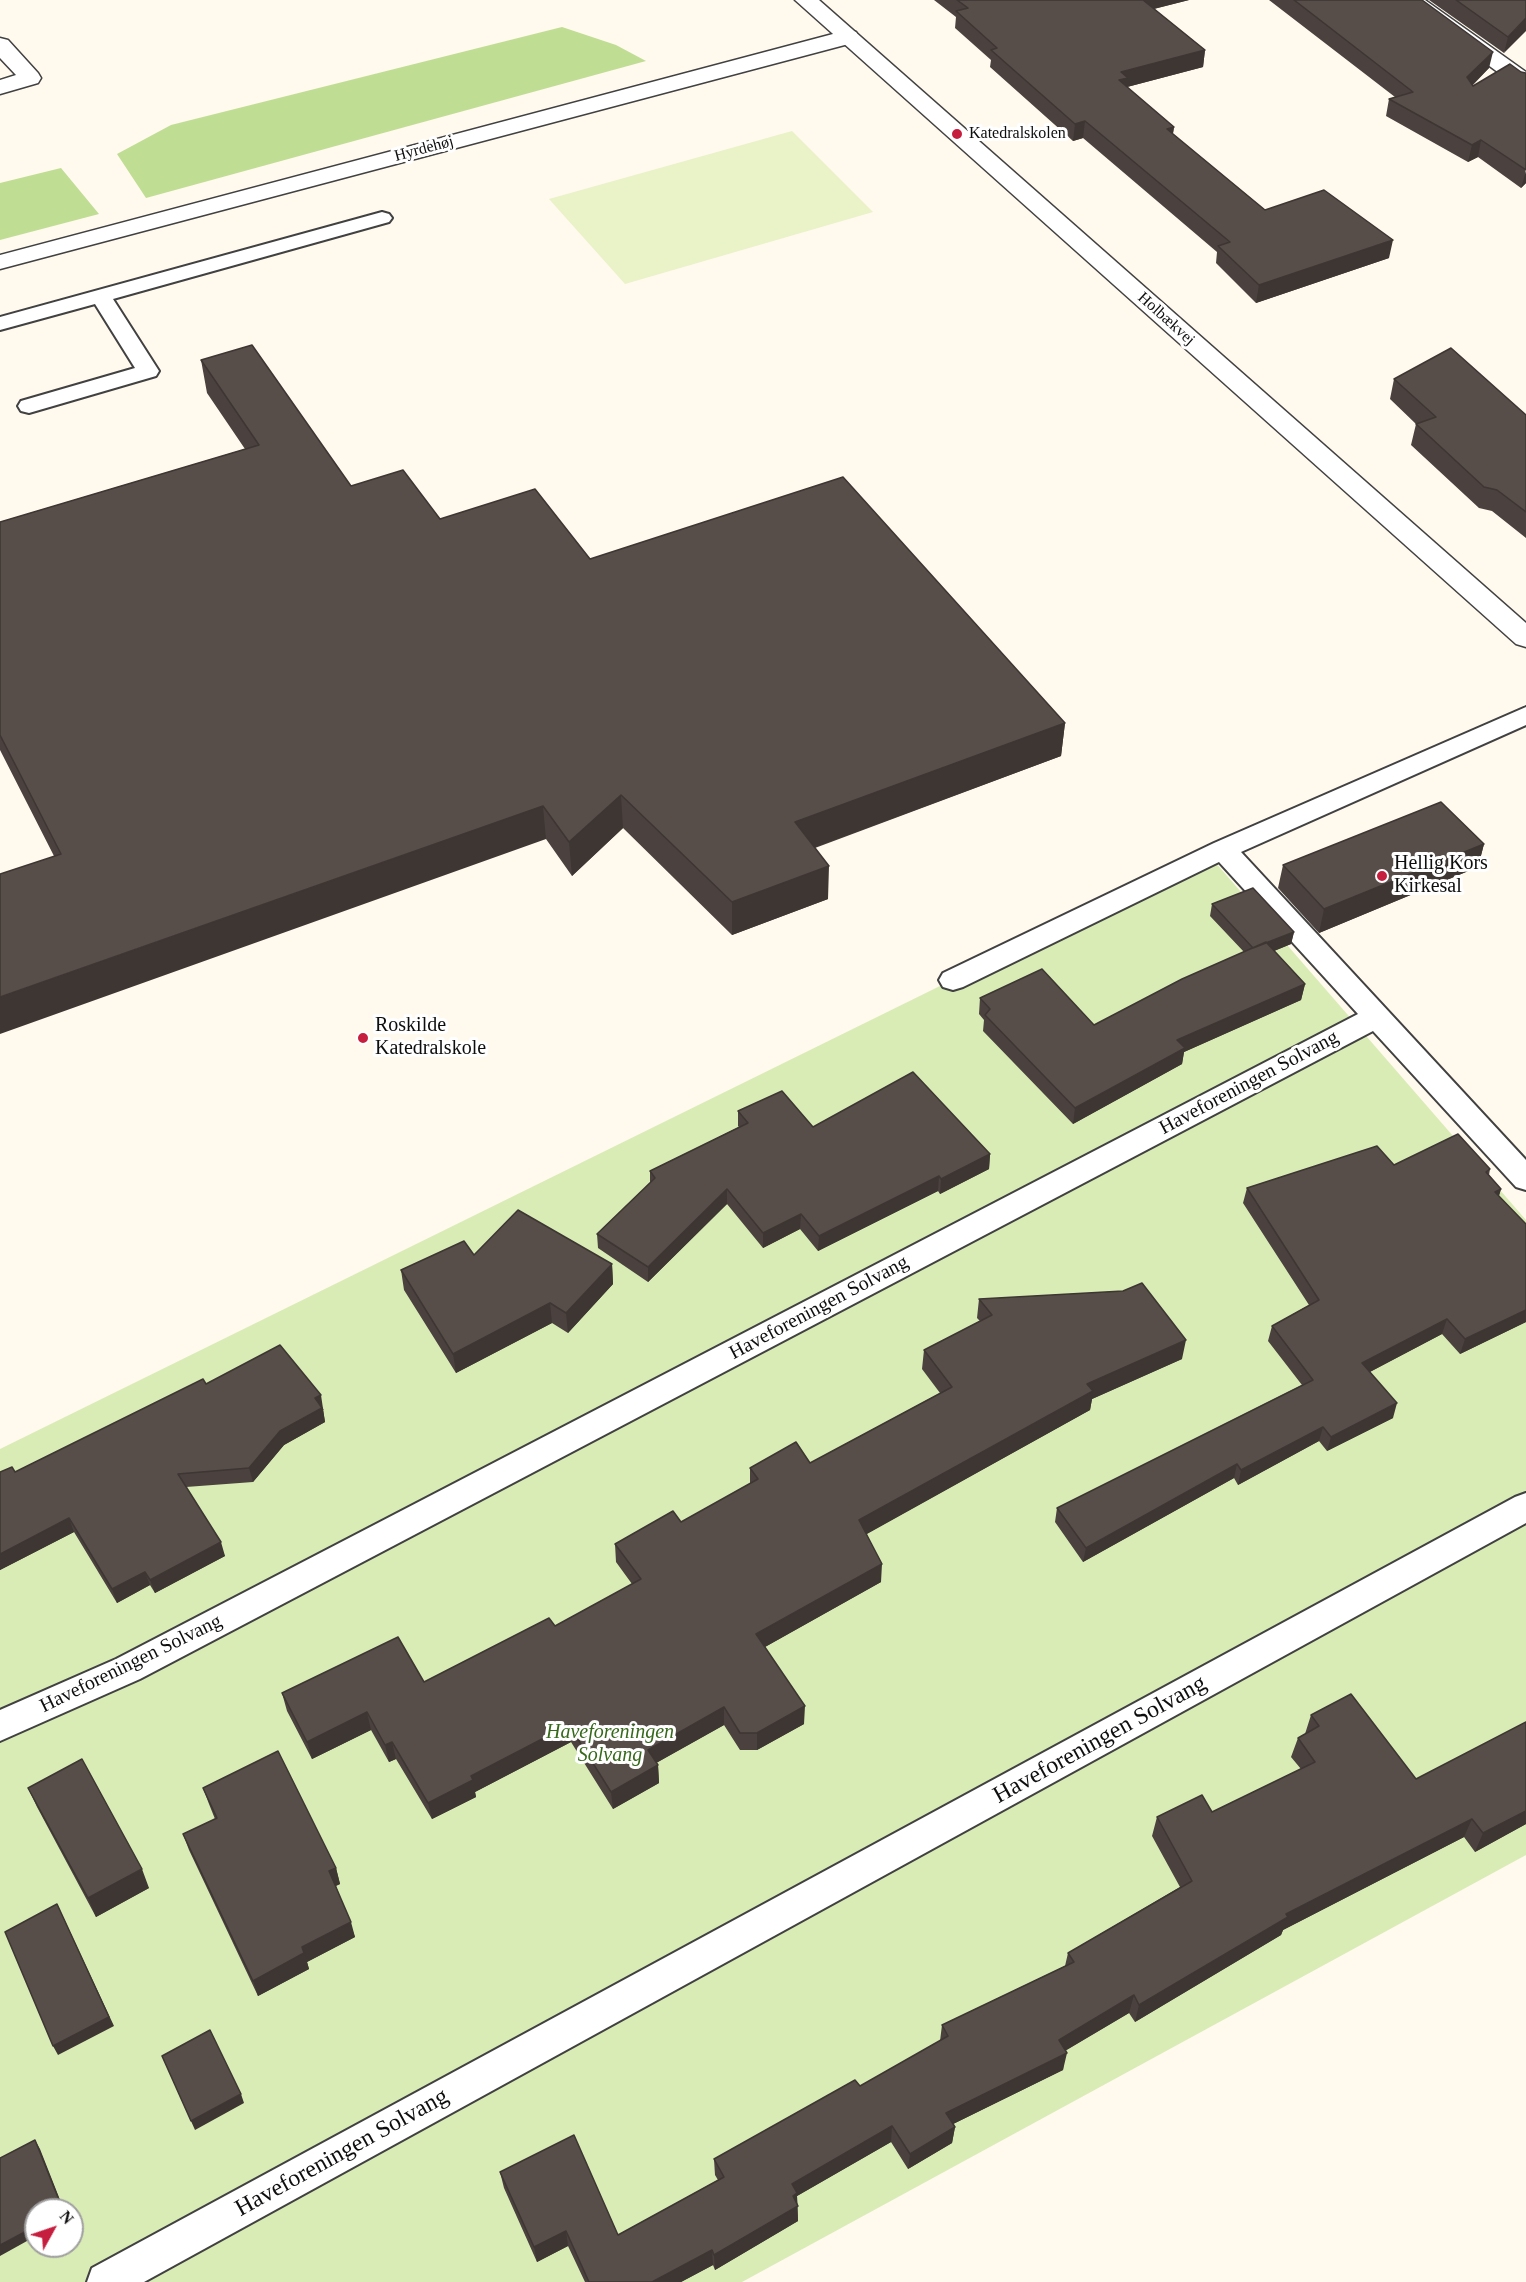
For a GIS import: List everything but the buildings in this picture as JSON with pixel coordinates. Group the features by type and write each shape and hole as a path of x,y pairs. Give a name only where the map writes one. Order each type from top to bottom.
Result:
{"street":[{"name":"Holbækvej","path":"806,0 1526,638"},
{"path":"1411,0 1526,82"},
{"name":"Hyrdehøj","path":"0,262 848,37"},
{"path":"0,45 30,78 0,87"}],"lane":[{"path":"0,324 382,218"},
{"path":"29,406 148,370 100,296"},
{"path":"954,980 1223,849 1526,715"},
{"path":"1223,849 1526,1179"},
{"name":"Haveforeningen Solvang","path":"0,1726 128,1669 1378,1016"},
{"name":"Haveforeningen Solvang","path":"106,2282 1526,1508"}],"green space":[{"path":"562,27 616,45 646,61 146,198 117,154 171,125"},
{"path":"792,131 873,212 625,284 549,199"},
{"path":"61,168 99,214 0,240 0,183"},
{"name":"Haveforeningen Solvang","path":"1208,854 1526,1220 1526,1855 742,2282 0,2282 0,1449"}],"place":[{"name":"Katedralskolen","path":"957,134"},
{"name":"Hellig Kors Kirkesal","path":"1382,876"},
{"name":"Roskilde Katedralskole","path":"363,1038"}]}
